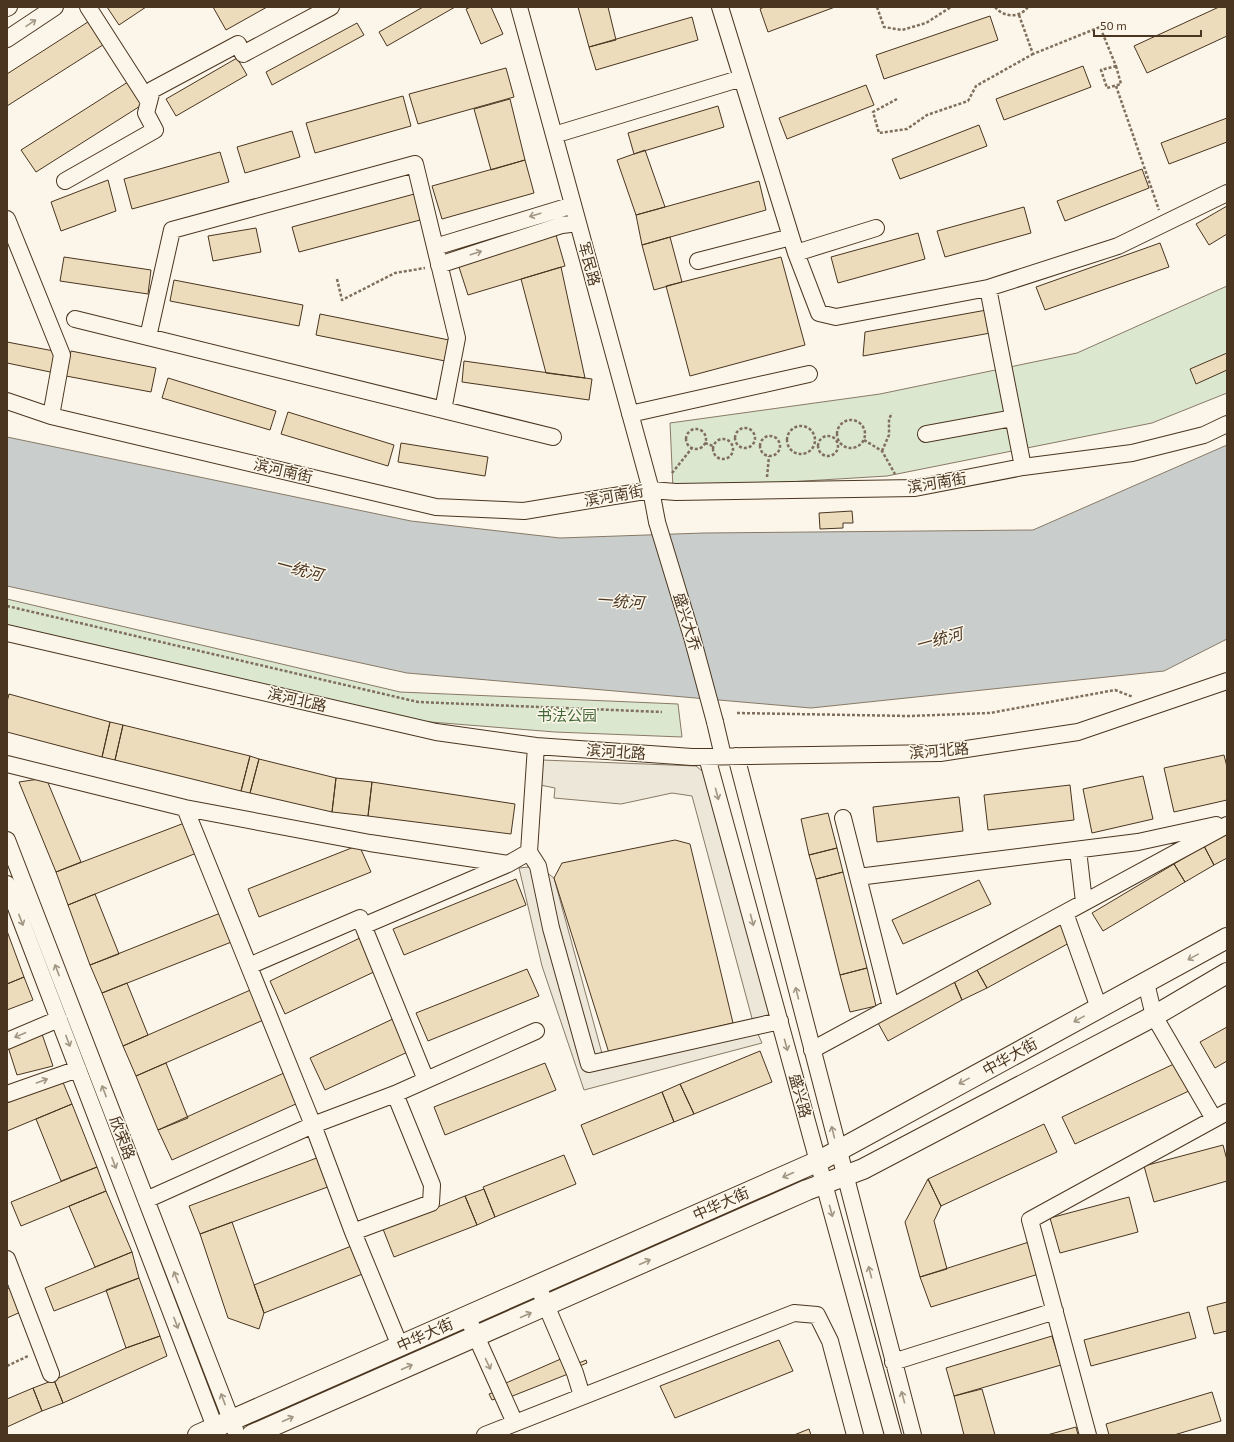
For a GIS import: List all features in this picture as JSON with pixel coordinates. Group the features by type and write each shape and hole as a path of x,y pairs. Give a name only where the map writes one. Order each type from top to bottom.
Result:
{"main road":[{"name":"中华大街","path":"220,1431 400,1346 537,1284 818,1161 1227,938"},
{"name":"中华大街","path":"252,1435 807,1190 863,1169 1154,1016 1227,973"}],"street":[{"path":"7,39 55,7"},
{"path":"88,7 149,102"},
{"path":"65,181 155,130 146,112 152,90 238,44 243,54 331,7"},
{"name":"军民路","path":"519,7 651,490 657,522"},
{"path":"720,7 796,253 819,313 836,317 988,288 1118,246 1227,193"},
{"path":"554,135 742,78"},
{"path":"148,337 172,230 415,164 457,338 443,410"},
{"path":"435,247 573,205"},
{"path":"7,219 62,355 51,416"},
{"path":"439,265 562,225 578,223"},
{"path":"796,253 876,228"},
{"path":"698,261 791,237"},
{"path":"988,288 1022,467"},
{"path":"75,319 553,437"},
{"path":"630,414 808,374"},
{"name":"滨河南街","path":"7,401 51,416 436,508 524,511 651,490 676,492 766,492 915,488 1022,467 1132,453 1204,435 1227,424"},
{"path":"926,434 1013,418"},
{"name":"盛兴大乔","path":"657,522 692,637 715,722 729,756"},
{"name":"滨河北路","path":"7,633 436,732 536,746 692,757 940,753 1078,732 1227,681"},
{"path":"536,746 529,852 538,866 551,928 589,1064 780,1022"},
{"name":"盛兴路","path":"729,756 812,1050 913,1435"},
{"name":"盛兴路","path":"707,757 893,1435"},
{"path":"7,764 185,808 370,843 508,864"},
{"path":"185,808 313,1125 353,1232 400,1346"},
{"path":"843,818 891,1007"},
{"path":"812,1050 1227,824"},
{"path":"858,877 1138,842 1227,824"},
{"name":"欣荣路","path":"7,840 146,1200 220,1431"},
{"path":"1078,850 1084,902"},
{"path":"363,926 508,864 529,852"},
{"name":"欣荣路","path":"7,884 220,1431"},
{"path":"1065,913 1099,1008"},
{"path":"249,966 360,918 426,1080"},
{"path":"1088,1435 1030,1220 1220,1116 1154,1016 1146,983"},
{"path":"7,1041 59,1018"},
{"path":"146,1200 313,1125 395,1094 536,1031"},
{"path":"7,1094 78,1068"},
{"path":"353,1232 430,1203 432,1185 395,1094"},
{"path":"7,1259 51,1374"},
{"path":"537,1284 575,1373 582,1396"},
{"path":"893,1362 1055,1311"},
{"path":"485,1435 794,1313 817,1315 830,1341 856,1435"},
{"path":"467,1316 515,1423"}],"path":[{"path":"877,7 884,27 902,30 926,23 951,7"},
{"path":"995,7 1003,14 1011,16 1019,15 1028,7"},
{"path":"1019,15 1033,54"},
{"path":"897,99 873,112 879,133 907,129 927,115 968,101 976,86 1033,54 1100,27 1116,66 1121,84 1107,88 1101,70 1116,66"},
{"path":"1116,86 1164,224"},
{"path":"337,278 342,300 395,273 439,265"},
{"path":"882,451 889,435 889,419 892,413"},
{"path":"818,445 821,453 826,456 831,456 838,450 838,441 838,432 840,426 846,422 852,421 863,427 865,434 864,440 859,446 850,448 843,445 838,441 833,438 828,436 822,438 818,445"},
{"path":"802,426 809,428 814,434 815,444 811,450 801,454 792,451 787,442 790,431 795,427 802,426"},
{"path":"746,428 753,433 754,441 750,446 744,448 736,442 737,432 746,428"},
{"path":"692,448 686,440 688,434 693,430 700,430 704,434 705,442"},
{"path":"760,444 764,438 771,436 776,439 779,444 778,452 769,456"},
{"path":"713,446 717,441 723,439 731,444"},
{"path":"864,440 882,451 897,477 898,488"},
{"path":"754,441 760,444 763,453 769,456"},
{"path":"705,442 713,446 716,456 725,458 732,452 731,444"},
{"path":"692,448 699,448 705,442"},
{"path":"731,444 736,442"},
{"path":"779,444 787,442"},
{"path":"672,473 692,448"},
{"path":"766,492 769,456"},
{"path":"7,606 418,702 662,712"},
{"path":"737,714 910,716 983,713 1115,690 1134,697"},
{"path":"7,1366 42,1349"}],"green space":[{"path":"1227,286 1227,393 1152,423 887,476 673,489 670,423 880,394 1077,353"},
{"name":"书法公园","path":"7,599 400,692 678,704 682,737 555,732 418,721 7,628"}],"shaded area":[{"path":"542,760 696,766 712,779 774,1017 753,1022 692,796 672,793 621,804 554,798 555,788 540,785"},
{"path":"538,866 554,878 606,1068 757,1032 762,1043 584,1090 542,966 519,868"}],"water":[{"name":"一统河","path":"7,437 411,521 560,538 704,533 1033,530 1227,445 1227,639 1164,671 811,708 407,673 7,586"}],"building":[{"path":"107,7 146,7 119,25"},
{"path":"213,7 267,7 226,30"},
{"path":"423,7 455,7 387,46 379,32"},
{"path":"471,7 491,7 503,34 481,44 466,9"},
{"path":"578,7 608,7 616,40 589,47"},
{"path":"764,7 835,7 768,32 760,9"},
{"path":"1219,7 1227,7 1227,36 1147,73 1134,46"},
{"path":"990,16 998,40 884,79 876,55"},
{"path":"692,17 698,40 596,70 589,47"},
{"path":"91,20 106,43 7,106 7,74"},
{"path":"357,23 364,35 272,85 266,72"},
{"path":"237,58 247,75 176,116 166,99"},
{"path":"1083,66 1091,87 1004,120 996,99"},
{"path":"506,68 514,97 418,124 409,94"},
{"path":"131,80 145,103 36,172 21,150"},
{"path":"866,85 874,105 787,139 779,118"},
{"path":"403,96 411,126 315,153 306,123"},
{"path":"510,99 525,160 491,170 474,109"},
{"path":"718,106 724,127 634,154 628,133"},
{"path":"1227,118 1227,142 1169,164 1161,143"},
{"path":"979,125 987,146 900,179 892,159"},
{"path":"292,131 300,157 245,173 237,147"},
{"path":"645,150 665,207 636,215 617,160"},
{"path":"220,152 229,182 132,209 124,179"},
{"path":"525,160 534,193 442,219 432,186"},
{"path":"1142,169 1149,188 1065,221 1057,201"},
{"path":"108,180 116,211 61,231 51,202"},
{"path":"759,181 766,210 642,245 636,215"},
{"path":"418,193 424,219 299,252 292,227"},
{"path":"1227,206 1227,234 1209,245 1196,224"},
{"path":"1024,207 1031,233 945,257 937,231"},
{"path":"256,228 261,252 213,261 208,236"},
{"path":"918,233 925,259 838,283 831,257"},
{"path":"556,235 565,266 468,295 458,264"},
{"path":"670,237 682,282 654,290 642,245"},
{"path":"1160,243 1169,267 1045,310 1036,287"},
{"path":"64,257 151,270 148,294 60,281"},
{"path":"781,257 805,345 690,376 666,286"},
{"path":"561,267 585,378 546,373 521,279"},
{"path":"174,280 303,305 299,326 170,301"},
{"path":"992,309 996,332 863,356 865,332"},
{"path":"320,314 449,340 445,361 316,335"},
{"path":"7,342 59,352 55,373 7,363"},
{"path":"71,351 156,368 151,392 66,376"},
{"path":"1227,353 1227,370 1196,384 1190,369"},
{"path":"464,361 592,379 589,400 462,382"},
{"path":"168,378 276,411 270,430 162,398"},
{"path":"288,412 394,445 388,466 281,434"},
{"path":"401,443 488,457 485,476 398,462"},
{"path":"852,511 853,523 843,523 843,528 820,529 819,513"},
{"path":"9,694 110,722 102,757 7,732 7,702"},
{"path":"110,722 123,725 115,760 102,757"},
{"path":"123,725 250,756 241,791 115,760"},
{"path":"1224,755 1227,767 1227,800 1174,812 1164,768"},
{"path":"250,756 259,759 250,793 241,791"},
{"path":"259,759 336,778 332,812 250,793"},
{"path":"1143,776 1153,819 1092,833 1083,789"},
{"path":"46,778 81,862 56,872 19,782"},
{"path":"336,778 372,782 368,816 332,812"},
{"path":"372,782 515,804 511,834 368,816"},
{"path":"1070,785 1074,820 988,830 984,795"},
{"path":"959,797 963,831 877,842 873,807"},
{"path":"828,813 837,848 809,855 801,819"},
{"path":"187,822 199,852 68,905 56,872"},
{"path":"1227,832 1227,858 1214,865 1204,846"},
{"path":"675,840 690,844 733,1023 609,1053 554,878 562,863"},
{"path":"359,845 371,872 259,917 248,889"},
{"path":"1204,846 1214,865 1185,882 1174,864"},
{"path":"837,848 843,872 816,879 809,855"},
{"path":"1174,864 1185,882 1103,931 1092,913"},
{"path":"843,872 867,968 840,975 816,879"},
{"path":"516,879 526,905 404,955 393,929"},
{"path":"979,880 991,904 903,944 892,920"},
{"path":"95,894 119,954 90,965 68,905"},
{"path":"223,912 234,941 102,993 90,965"},
{"path":"1061,924 1071,942 987,988 977,970"},
{"path":"7,931 24,977 7,984"},
{"path":"362,937 378,970 285,1014 270,981"},
{"path":"867,968 876,1006 850,1012 840,975"},
{"path":"527,969 539,996 428,1041 416,1013"},
{"path":"977,970 987,988 962,1000 954,981"},
{"path":"24,977 33,1000 7,1010 7,984"},
{"path":"954,981 962,1000 888,1041 878,1023"},
{"path":"127,983 148,1035 123,1046 102,993"},
{"path":"255,988 268,1018 136,1076 123,1046"},
{"path":"397,1017 412,1050 325,1090 310,1058"},
{"path":"1227,1027 1227,1061 1215,1068 1200,1042"},
{"path":"42,1034 53,1066 17,1075 8,1047"},
{"path":"760,1051 772,1082 694,1114 680,1084"},
{"path":"1178,1062 1191,1090 1075,1144 1062,1117"},
{"path":"166,1063 188,1118 158,1130 136,1076"},
{"path":"545,1063 556,1090 445,1135 434,1107"},
{"path":"284,1073 298,1103 172,1160 158,1130"},
{"path":"62,1080 72,1104 7,1131 7,1103"},
{"path":"680,1084 694,1114 674,1122 662,1092"},
{"path":"662,1092 674,1122 593,1155 581,1125"},
{"path":"72,1104 97,1167 61,1181 36,1119"},
{"path":"1044,1124 1057,1152 941,1206 928,1179"},
{"path":"1223,1145 1227,1160 1227,1181 1154,1202 1144,1166"},
{"path":"564,1155 576,1184 495,1217 483,1187"},
{"path":"322,1156 333,1185 200,1234 189,1206"},
{"path":"97,1167 106,1191 21,1226 11,1202"},
{"path":"928,1179 941,1206 934,1221 947,1269 920,1277 905,1222"},
{"path":"484,1189 495,1217 477,1225 465,1196"},
{"path":"106,1191 132,1252 95,1267 69,1206"},
{"path":"465,1196 477,1225 394,1257 383,1229"},
{"path":"1129,1197 1138,1232 1060,1253 1050,1218"},
{"path":"232,1222 264,1313 259,1329 228,1318 200,1234"},
{"path":"364,1241 375,1269 264,1313 254,1285"},
{"path":"1032,1241 1042,1273 931,1307 920,1277"},
{"path":"132,1252 139,1278 54,1311 45,1288"},
{"path":"139,1278 160,1336 126,1348 106,1290"},
{"path":"14,1286 23,1311 7,1318 7,1289"},
{"path":"1227,1302 1227,1331 1214,1334 1207,1307"},
{"path":"1189,1312 1196,1338 1091,1366 1084,1340"},
{"path":"160,1336 167,1356 63,1403 54,1380 126,1348"},
{"path":"1052,1336 1061,1365 954,1396 946,1368"},
{"path":"779,1340 793,1371 675,1418 660,1386"},
{"path":"563,1358 567,1368 586,1360 587,1363 568,1371 568,1374 510,1397 509,1394 492,1400 489,1394 505,1388 506,1383"},
{"path":"54,1380 63,1403 42,1411 33,1388"},
{"path":"33,1388 42,1411 7,1427 7,1399"},
{"path":"982,1389 995,1435 964,1435 954,1396"},
{"path":"1212,1392 1221,1421 1174,1435 1109,1435 1106,1424"},
{"path":"1076,1427 1078,1435 1047,1435"},
{"path":"809,1429 811,1435 794,1435"}]}
